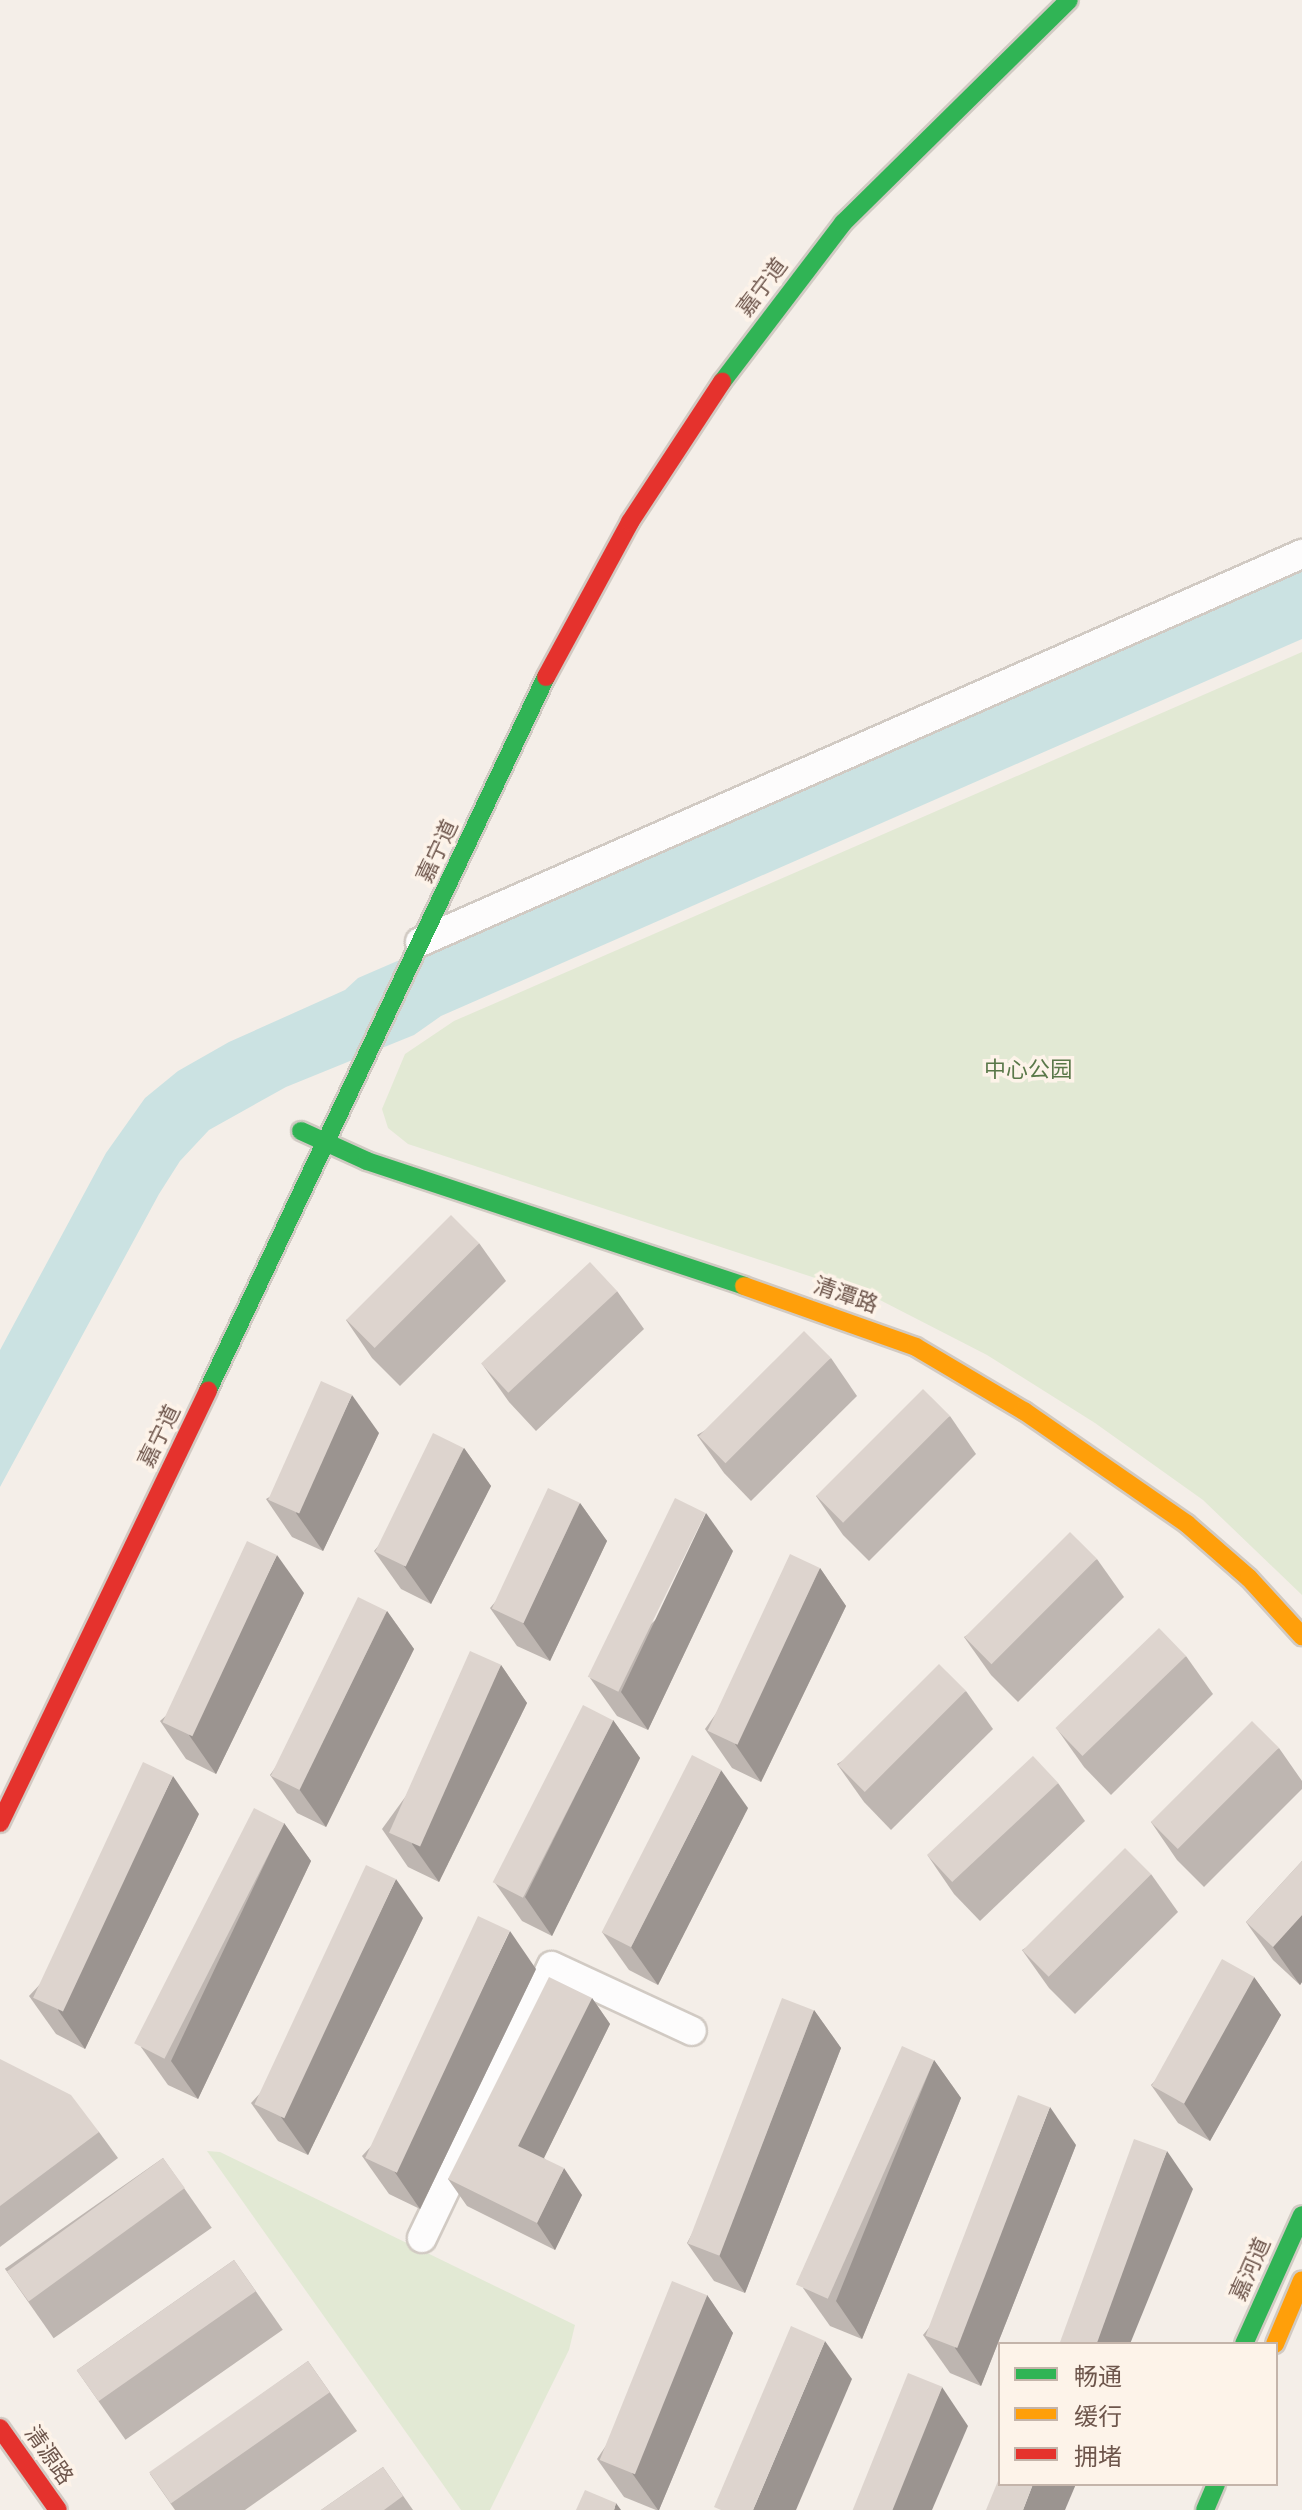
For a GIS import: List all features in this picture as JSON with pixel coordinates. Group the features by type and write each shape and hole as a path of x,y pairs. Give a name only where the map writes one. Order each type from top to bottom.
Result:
{"main road":[{"name":"嘉宁道","path":"0,1823 571,627 630,522 694,420 843,223 967,97 1069,0"},
{"name":"清潭路","path":"301,1132 367,1161 857,1323 916,1347 1024,1411 1175,1515 1249,1578 1302,1636"},
{"name":"嘉河道","path":"1245,2342 1302,2215"},
{"path":"1276,2342 1302,2280"},
{"name":"清源路","path":"0,2428 58,2510"},
{"path":"1205,2510 1215,2486"}],"street":[{"path":"420,942 1302,554"},
{"path":"422,2238 552,1966 692,2031"}],"green space":[{"name":"中心公园","path":"1302,652 1302,1595 1203,1500 1095,1423 987,1355 876,1298 408,1144 388,1128 382,1109 405,1054 454,1021"},
{"path":"207,2151 220,2152 575,2325 569,2350 490,2510 461,2510"}],"water":[{"path":"1302,569 1302,639 441,1016 414,1035 286,1087 209,1130 180,1161 159,1194 0,1487 0,1350 106,1153 145,1098 178,1071 229,1042 345,990 358,978"}],"building":[{"path":"451,1215 479,1243 375,1348 346,1320"},
{"path":"590,1262 617,1291 508,1393 481,1364"},
{"path":"804,1331 831,1358 726,1463 699,1436"},
{"path":"321,1381 352,1395 299,1514 268,1500"},
{"path":"923,1389 950,1416 843,1523 816,1496"},
{"path":"433,1433 464,1448 406,1567 375,1552"},
{"path":"548,1488 580,1503 524,1623 492,1609"},
{"path":"675,1498 706,1513 618,1692 588,1677"},
{"path":"1070,1532 1097,1559 992,1664 965,1637"},
{"path":"247,1541 277,1555 192,1736 162,1722"},
{"path":"790,1554 820,1568 737,1745 708,1731"},
{"path":"358,1597 387,1611 300,1790 271,1776"},
{"path":"1159,1628 1186,1656 1083,1756 1055,1728"},
{"path":"470,1651 501,1665 420,1847 389,1833"},
{"path":"939,1664 966,1691 865,1792 838,1765"},
{"path":"583,1705 613,1720 523,1898 493,1882"},
{"path":"1252,1721 1279,1748 1178,1849 1151,1822"},
{"path":"692,1755 721,1770 631,1947 602,1932"},
{"path":"1033,1756 1058,1783 952,1882 927,1855"},
{"path":"143,1762 173,1776 63,2012 33,1998"},
{"path":"254,1808 284,1823 164,2059 134,2043"},
{"path":"1125,1848 1151,1874 1049,1977 1022,1951"},
{"path":"1302,1861 1302,1915 1273,1947 1246,1922"},
{"path":"366,1865 396,1879 284,2118 254,2104"},
{"path":"478,1916 510,1931 397,2173 365,2158"},
{"path":"1222,1959 1254,1977 1184,2104 1152,2086"},
{"path":"549,1977 592,1998 518,2146 564,2168 537,2223 448,2179"},
{"path":"782,1998 814,2010 719,2256 688,2244"},
{"path":"902,2046 934,2060 828,2299 796,2284"},
{"path":"0,2059 71,2095 99,2132 0,2206"},
{"path":"1018,2095 1050,2107 957,2348 926,2336"},
{"path":"1134,2139 1167,2151 1097,2342 1060,2342"},
{"path":"163,2158 185,2188 29,2301 7,2271"},
{"path":"234,2260 256,2291 99,2401 77,2370"},
{"path":"672,2281 707,2295 635,2474 600,2460"},
{"path":"791,2326 825,2341 753,2510 721,2510 714,2507"},
{"path":"308,2361 330,2392 171,2503 149,2472"},
{"path":"908,2373 942,2387 893,2510 853,2510"},
{"path":"383,2467 403,2496 384,2510 321,2510"},
{"path":"998,2481 998,2486 1032,2486 1023,2510 986,2510"},
{"path":"585,2490 616,2503 614,2510 576,2510"}],"traffic: fast":[{"path":"722,382 843,223 1069,0"},
{"path":"208,1390 546,677"},
{"path":"301,1131 367,1161 744,1286"},
{"path":"1245,2342 1302,2215"},
{"path":"1205,2510 1215,2486"}],"traffic: slow":[{"path":"744,1286 916,1347 1024,1411 1187,1524 1249,1578 1302,1636"},
{"path":"1276,2342 1302,2280"}],"traffic: jam":[{"path":"546,677 630,522 722,382"},
{"path":"0,1823 208,1390"},
{"path":"0,2428 58,2510"}]}
